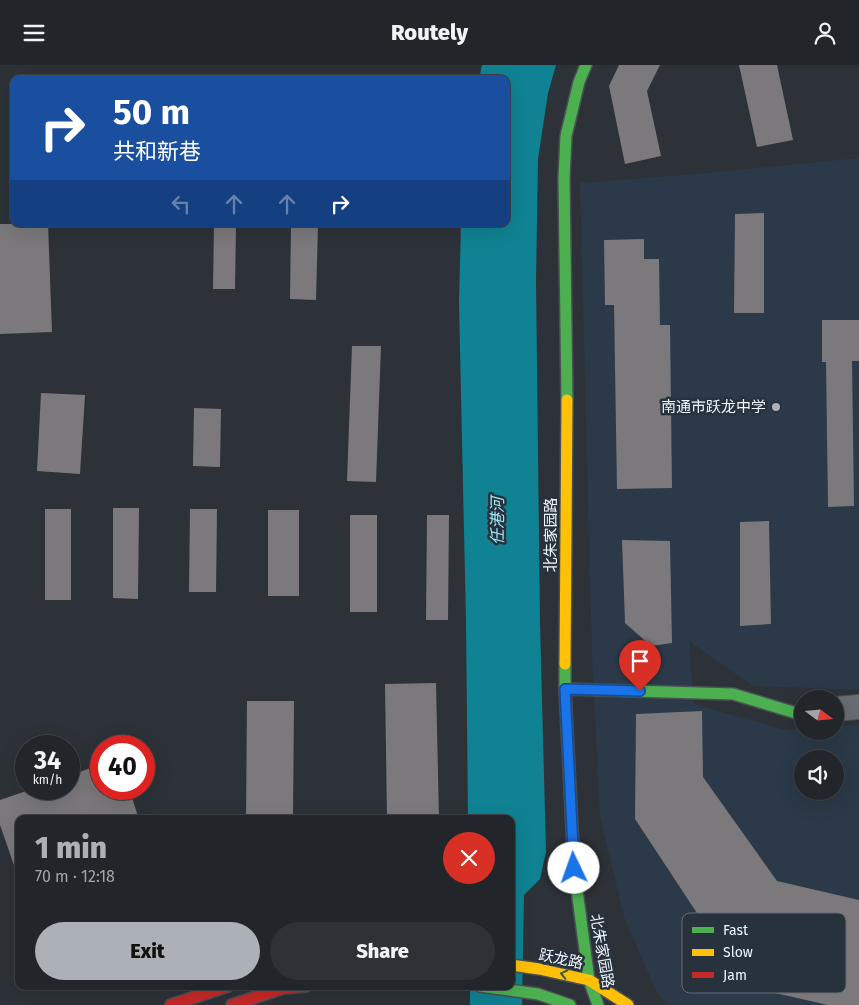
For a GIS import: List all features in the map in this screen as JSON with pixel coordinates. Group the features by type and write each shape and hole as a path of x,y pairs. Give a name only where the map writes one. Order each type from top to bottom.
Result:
{"street":[{"name":"北朱家园路","path":"586,65 579,82 566,136 564,178 567,406 565,689 574,868 590,980 598,1005"},
{"path":"565,689 733,694 794,712"},
{"path":"844,708 859,707"},
{"name":"跃龙路","path":"515,966 590,980 628,1005"},
{"path":"171,1005 216,990"},
{"path":"232,1005 277,990"},
{"path":"509,990 538,994 570,1005"}],"shaded area":[{"path":"859,158 859,690 753,686 689,641 694,704 785,730 794,729 794,740 844,740 844,725 859,724 859,1005 668,1005 657,993 624,917 600,817 592,656 580,183"}],"water":[{"name":"任港河","path":"482,65 556,65 548,93 538,159 536,281 540,623 546,852 540,879 524,895 522,1005 470,1005 470,990 515,990 515,815 468,815 459,303 461,227 510,227 510,75 480,75"}],"building":[{"path":"619,65 660,65 647,91 661,156 625,164 609,86"},
{"path":"739,65 777,65 793,140 757,147"},
{"path":"764,213 764,313 734,313 735,214"},
{"path":"0,224 10,224 10,227 48,227 52,332 0,334"},
{"path":"214,227 236,227 235,289 213,289"},
{"path":"291,227 318,227 316,300 290,299"},
{"path":"644,239 644,259 659,259 660,325 670,325 672,488 617,489 614,305 605,305 604,240"},
{"path":"822,320 859,320 859,361 852,361 854,506 828,507 826,362 822,362"},
{"path":"352,346 381,346 376,482 347,481"},
{"path":"41,393 85,395 80,474 37,471"},
{"path":"194,408 221,409 220,467 193,466"},
{"path":"113,508 139,508 138,599 113,598"},
{"path":"45,509 71,509 71,600 45,600"},
{"path":"190,509 217,509 216,592 189,592"},
{"path":"268,510 299,510 299,596 268,596"},
{"path":"350,515 377,515 377,612 350,612"},
{"path":"427,515 449,515 448,620 426,620"},
{"path":"769,521 771,624 740,626 740,522"},
{"path":"622,540 670,541 672,643 651,646 625,623"},
{"path":"436,683 439,815 387,815 385,684"},
{"path":"247,701 294,701 293,815 246,815"},
{"path":"702,711 703,777 777,881 859,900 859,1005 828,1005 776,993 846,993 846,913 697,913 635,819 636,714"},
{"path":"90,768 90,800 133,800 138,815 15,815 15,868 0,825 0,800 15,795 15,800 80,800 80,772"}],"traffic: fast":[{"path":"567,400 564,178 566,136 579,82 586,65"},
{"path":"565,664 574,868 589,980 598,1005"},
{"path":"565,689 733,694 794,712"},
{"path":"509,990 538,994 570,1005"}],"traffic: slow":[{"path":"565,664 567,400"},
{"path":"515,966 589,980 628,1005"}],"traffic: jam":[{"path":"171,1005 216,990"},
{"path":"232,1005 277,990"}],"place":[{"name":"南通市跃龙中学","path":"776,407"}],"route":[{"path":"574,868 565,689 640,691"}]}
